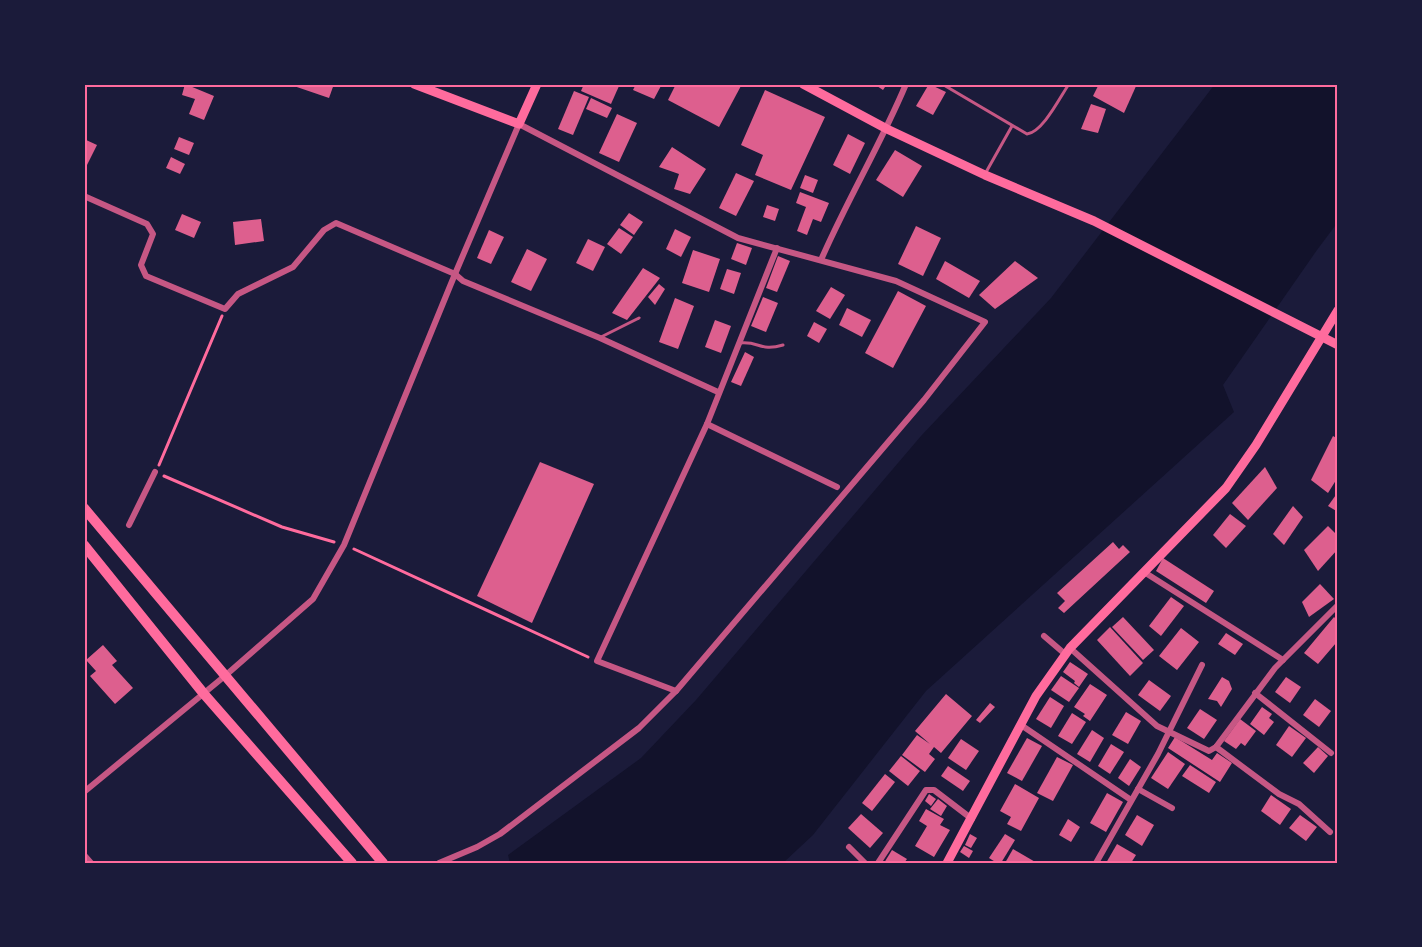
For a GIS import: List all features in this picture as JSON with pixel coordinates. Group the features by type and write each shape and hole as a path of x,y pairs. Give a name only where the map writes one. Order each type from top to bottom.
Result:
{"highway":[{"path":"84,508 383,863"},
{"path":"84,545 204,694 352,863"}],"main road":[{"path":"414,84 519,123 537,84"},
{"path":"803,84 887,129 1094,221 1338,345"},
{"path":"947,863 1036,696 1068,651 1226,488 1256,445 1338,310"}],"street":[{"path":"821,260 836,225 887,129 906,84"},
{"path":"84,792 204,694 313,599 344,545 519,123 738,238 896,281 985,322 924,400 676,691 639,728 500,834 477,847 439,863"},
{"path":"84,196 147,224 153,234 141,265 146,276 225,309 238,294 293,267 324,230 336,224 455,274 463,281 600,338 718,392"},
{"path":"676,691 597,661 707,424 777,248"},
{"path":"707,424 837,487"},
{"path":"129,525 155,472"},
{"path":"1144,572 1283,660"},
{"path":"1044,636 1068,651 1157,726 1206,750 1212,750 1283,660 1338,605"},
{"path":"1096,863 1158,754 1202,665"},
{"path":"1255,693 1331,753"},
{"path":"1021,724 1131,800"},
{"path":"1216,747 1279,794 1299,804 1330,832"},
{"path":"1138,789 1172,808"},
{"path":"878,863 926,790 934,790 972,819"},
{"path":"849,847 865,863"},
{"path":"84,855 91,863"}],"lane":[{"path":"942,84 1027,134 1038,130 1069,84"},
{"path":"985,174 1012,126"},
{"path":"600,338 639,318"},
{"path":"738,343 749,342 769,350 783,345"}],"path":[{"path":"225,309 155,472 282,528 344,545 597,661"}],"shaded area":[{"path":"1215,84 1338,84 1338,222 1223,385 1234,412 926,691 813,835 783,863 510,863 508,855 641,758 696,700 921,436 1051,298"}],"building":[{"path":"185,84 214,96 204,120 189,114 195,99 182,95"},
{"path":"288,84 334,84 329,98"},
{"path":"584,84 619,86 611,104 581,91"},
{"path":"636,84 662,84 654,99 633,90"},
{"path":"676,84 742,84 719,127 668,100"},
{"path":"874,84 887,84 883,90"},
{"path":"929,84 946,92 933,115 916,106"},
{"path":"1099,84 1137,84 1124,113 1093,96"},
{"path":"765,90 825,117 791,190 755,175 763,155 741,145"},
{"path":"574,91 589,97 573,135 558,129"},
{"path":"591,98 612,108 607,118 586,109"},
{"path":"1091,104 1106,109 1098,133 1081,129"},
{"path":"617,114 637,123 619,162 599,153"},
{"path":"848,134 865,143 850,174 833,165"},
{"path":"179,137 194,143 189,155 174,149"},
{"path":"84,139 97,145 86,167 84,166"},
{"path":"672,147 706,169 690,194 674,189 679,174 659,167"},
{"path":"895,150 922,166 903,197 876,180"},
{"path":"171,157 185,164 180,174 166,168"},
{"path":"736,173 754,181 736,216 719,208"},
{"path":"805,175 818,180 813,193 800,188"},
{"path":"800,192 829,203 821,222 813,219 807,235 797,231 806,207 796,203"},
{"path":"767,205 779,209 775,221 763,217"},
{"path":"629,213 643,222 634,235 620,225"},
{"path":"182,214 201,222 194,238 175,230"},
{"path":"261,219 264,241 235,245 233,222"},
{"path":"916,226 941,238 923,276 898,264"},
{"path":"619,228 633,237 621,254 607,244"},
{"path":"675,229 691,237 681,257 666,249"},
{"path":"489,230 504,237 491,264 477,258"},
{"path":"588,239 605,247 593,271 576,263"},
{"path":"737,243 752,248 746,265 731,259"},
{"path":"527,249 547,259 531,291 511,282"},
{"path":"693,250 720,259 709,292 682,283"},
{"path":"778,256 790,261 777,292 766,288"},
{"path":"945,261 980,281 969,298 936,279"},
{"path":"1015,261 1038,278 995,309 979,295"},
{"path":"643,268 660,278 627,320 612,313"},
{"path":"727,269 741,273 734,294 720,289"},
{"path":"659,284 665,289 655,305 648,297"},
{"path":"831,287 845,295 830,319 816,311"},
{"path":"898,291 926,306 893,368 865,353"},
{"path":"763,297 778,303 766,332 751,326"},
{"path":"675,298 694,306 678,349 659,342"},
{"path":"847,308 871,320 862,337 839,325"},
{"path":"715,320 731,326 721,353 705,347"},
{"path":"814,322 827,329 819,343 807,336"},
{"path":"745,352 754,357 741,386 731,382"},
{"path":"1333,436 1338,439 1338,477 1328,493 1311,480"},
{"path":"540,462 594,484 532,623 477,596"},
{"path":"1265,467 1277,488 1248,520 1232,503"},
{"path":"1338,492 1338,512 1328,506"},
{"path":"1293,506 1303,517 1284,545 1273,534"},
{"path":"1230,514 1246,526 1226,548 1213,535"},
{"path":"1328,526 1338,536 1338,549 1318,571 1304,550"},
{"path":"1113,542 1119,549 1123,545 1130,552 1064,613 1058,608 1065,601 1057,593"},
{"path":"1163,558 1214,591 1206,603 1156,571"},
{"path":"1320,584 1334,599 1309,617 1302,602"},
{"path":"1171,597 1184,606 1161,636 1149,626"},
{"path":"1123,617 1154,650 1143,660 1112,627"},
{"path":"1334,617 1338,621 1338,645 1336,643 1318,664 1304,653"},
{"path":"1110,627 1143,663 1130,676 1097,640"},
{"path":"1181,628 1199,642 1177,670 1159,656"},
{"path":"1226,633 1243,644 1235,655 1218,644"},
{"path":"103,645 117,661 112,665 133,688 115,704 90,676 96,671 86,660"},
{"path":"1070,662 1088,674 1079,687 1063,672"},
{"path":"1061,676 1079,688 1069,702 1051,690"},
{"path":"1222,677 1229,681 1232,689 1221,707 1217,701 1208,699"},
{"path":"1286,677 1301,687 1290,703 1275,692"},
{"path":"1149,680 1171,696 1160,711 1138,695"},
{"path":"1090,684 1107,695 1090,721 1083,716 1085,714 1074,707"},
{"path":"946,694 972,716 941,753 934,747 929,754 935,759 925,772 902,755 917,735 930,744 915,731"},
{"path":"1050,697 1064,706 1051,728 1036,719"},
{"path":"1315,699 1331,711 1319,727 1303,715"},
{"path":"990,703 995,707 980,723 976,720"},
{"path":"1262,707 1272,714 1269,718 1274,722 1264,735 1250,724"},
{"path":"1200,709 1217,720 1204,739 1187,728"},
{"path":"1126,712 1141,721 1128,744 1112,735"},
{"path":"1072,713 1086,722 1072,744 1058,736"},
{"path":"1240,719 1256,731 1245,746 1241,743 1236,749 1224,741"},
{"path":"1289,726 1306,738 1292,757 1276,745"},
{"path":"1092,730 1104,738 1090,762 1077,754"},
{"path":"1175,737 1212,760 1217,753 1232,763 1220,782 1168,748"},
{"path":"1027,738 1042,746 1022,781 1007,773"},
{"path":"961,739 979,751 966,770 948,758"},
{"path":"1111,744 1124,752 1110,774 1098,766"},
{"path":"1318,747 1328,756 1314,773 1303,763"},
{"path":"1168,752 1185,764 1168,789 1151,778"},
{"path":"901,756 920,771 908,786 889,771"},
{"path":"1057,757 1073,765 1053,801 1037,793"},
{"path":"1130,759 1141,767 1129,786 1118,778"},
{"path":"1190,765 1216,782 1209,793 1182,776"},
{"path":"948,766 970,781 963,791 941,776"},
{"path":"885,774 895,782 872,811 862,803"},
{"path":"1015,784 1039,798 1021,831 1007,824 1011,817 1000,811"},
{"path":"1107,793 1123,802 1106,832 1090,823"},
{"path":"929,794 936,799 931,806 925,801"},
{"path":"1271,795 1291,809 1280,825 1261,811"},
{"path":"938,799 947,806 941,816 930,809"},
{"path":"926,809 944,819 940,825 950,830 934,857 915,846 927,826 919,821"},
{"path":"861,814 883,833 870,848 848,828"},
{"path":"1137,815 1154,825 1142,846 1125,835"},
{"path":"1300,815 1317,827 1306,841 1289,828"},
{"path":"1068,819 1080,827 1071,842 1059,835"},
{"path":"970,834 977,838 971,848 965,845"},
{"path":"1005,834 1015,840 1001,863 997,863 989,858"},
{"path":"1117,844 1136,855 1131,863 1106,863"},
{"path":"964,846 973,851 969,858 960,852"},
{"path":"1013,849 1037,863 1005,863"},
{"path":"892,850 907,859 904,863 884,863"}]}
